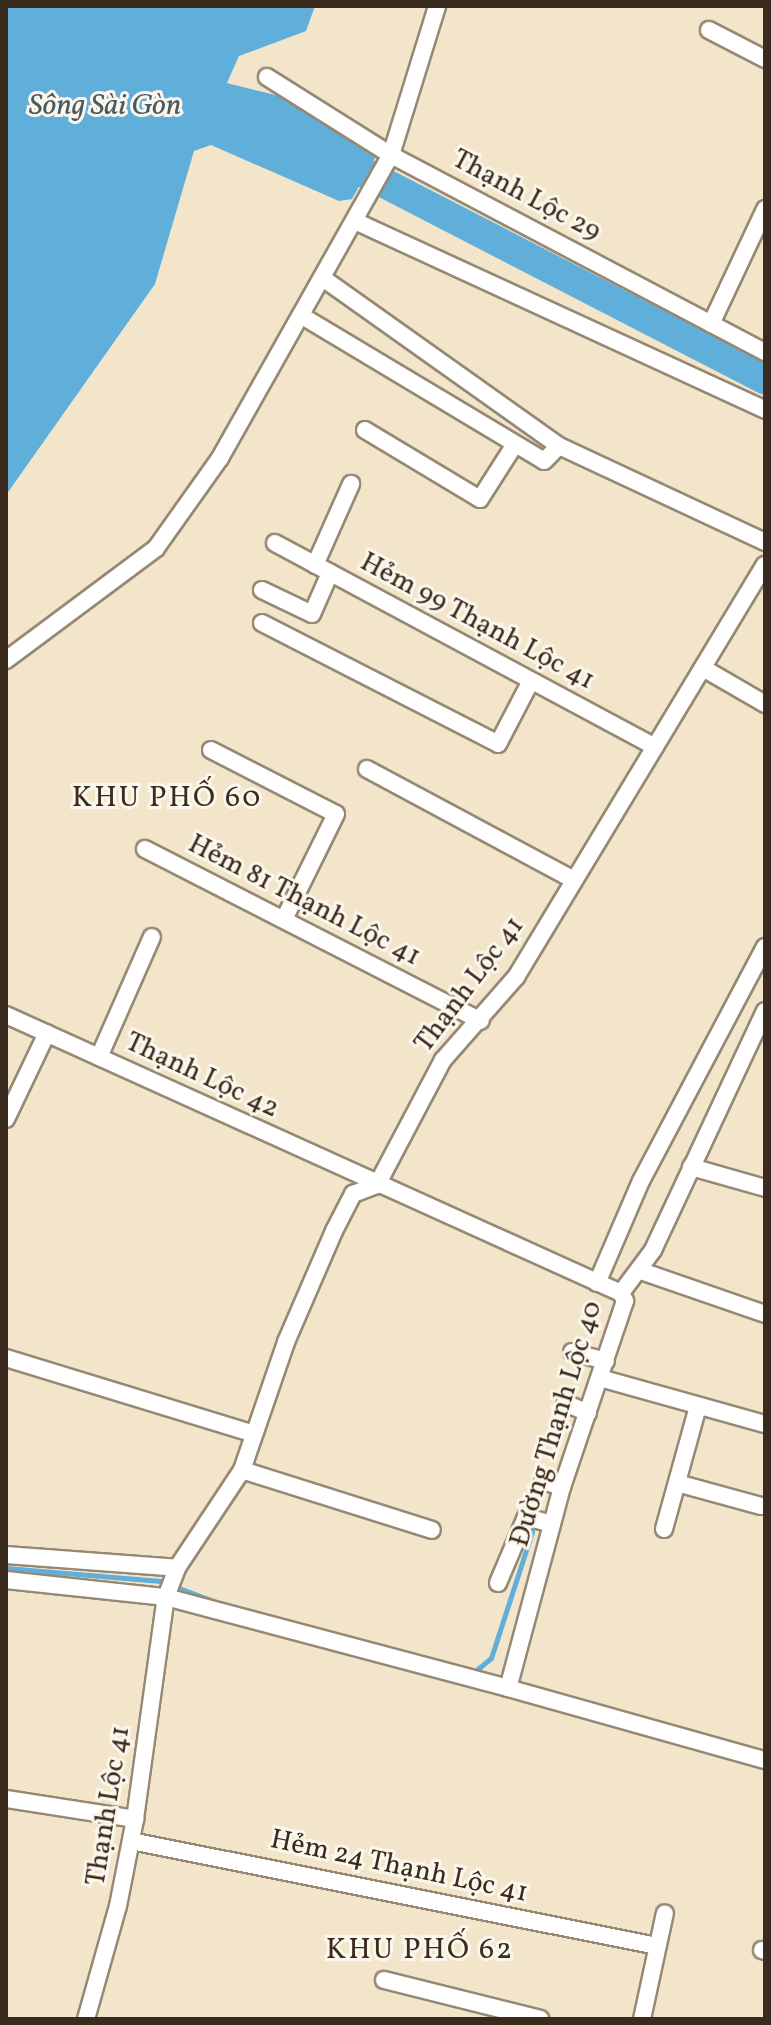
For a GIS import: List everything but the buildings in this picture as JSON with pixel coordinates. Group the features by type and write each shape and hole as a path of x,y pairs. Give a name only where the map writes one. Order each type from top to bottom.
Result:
{"street":[{"path":"6,660 156,548 220,458 359,218 391,155 437,6"},
{"path":"709,30 765,59"},
{"name":"Thạnh Lộc 29","path":"267,77 391,155 765,352"},
{"path":"711,324 765,209"},
{"path":"359,218 765,410"},
{"path":"324,279 559,446 765,542"},
{"path":"302,316 544,461 559,446"},
{"path":"365,430 480,499 515,444"},
{"path":"315,565 351,484"},
{"name":"Hẻm 99 Thạnh Lộc 41","path":"275,543 655,747"},
{"name":"Thạnh Lộc 41","path":"86,2019 131,1841 166,1597 177,1568 242,1470 334,1231 353,1194 377,1185 443,1060 481,1021 516,977 765,565"},
{"path":"262,590 312,614 330,573"},
{"path":"262,623 498,744 531,681"},
{"path":"703,668 765,704"},
{"path":"211,750 336,814 284,919"},
{"path":"367,769 574,880"},
{"name":"Hẻm 81 Thạnh Lộc 41","path":"145,849 481,1021"},
{"path":"99,1057 152,937"},
{"path":"597,1283 641,1181 765,947"},
{"path":"621,1293 641,1271 765,1011"},
{"name":"Thạnh Lộc 42","path":"6,1015 377,1185"},
{"path":"6,1119 47,1033"},
{"path":"691,1167 765,1188"},
{"name":"Đường Thạnh Lộc 40","path":"377,1185 621,1293 625,1301 562,1487 508,1688"},
{"path":"641,1271 765,1314"},
{"path":"572,1352 606,1361"},
{"path":"6,1358 254,1434"},
{"path":"600,1378 765,1424"},
{"path":"565,1403 588,1413"},
{"path":"664,1529 698,1406"},
{"path":"242,1470 432,1530"},
{"path":"543,1481 562,1487"},
{"path":"677,1483 761,1506"},
{"path":"498,1583 526,1517 552,1524"},
{"path":"6,1555 177,1568"},
{"path":"6,1580 166,1597 765,1760"},
{"path":"6,1799 135,1819"},
{"name":"Hẻm 24 Thạnh Lộc 41","path":"131,1841 657,1946"},
{"path":"642,2019 665,1913"},
{"path":"384,1980 516,2016 540,2019"}],"water":[{"name":"Sông Sài Gòn","path":"6,6 315,6 306,31 239,56 227,83 288,98 370,146 375,158 352,199 339,201 211,145 194,151 155,284 6,495"}],"waterway":[{"path":"330,155 765,380"},
{"path":"473,1673 491,1658 532,1532"},
{"path":"6,1568 160,1581 224,1605"}],"district":[{"name":"KHU PHỐ 60","path":"167,798"},
{"name":"KHU PHỐ 62","path":"420,1950"}]}
